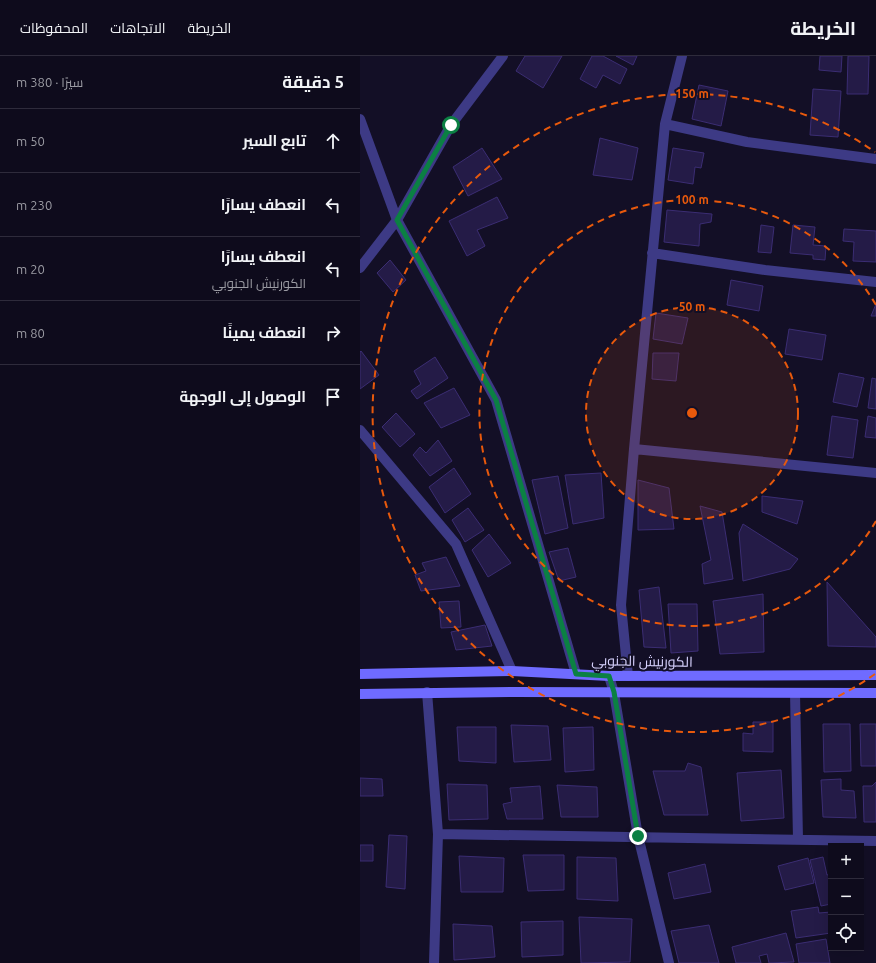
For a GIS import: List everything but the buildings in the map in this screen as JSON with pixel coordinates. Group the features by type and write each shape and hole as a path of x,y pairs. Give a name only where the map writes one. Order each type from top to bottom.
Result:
{"main road":[{"name":"الكورنيش الجنوبي","path":"360,674 512,671 609,676 876,675"},
{"path":"360,694 427,692 876,693"}],"street":[{"path":"360,268 397,220 451,125 503,56"},
{"path":"628,676 621,605 634,449 665,124 682,56"},
{"path":"360,119 397,220 496,400 576,674"},
{"path":"665,124 747,142 876,159"},
{"path":"652,253 765,270 876,282"},
{"path":"360,430 456,544 512,671"},
{"path":"634,449 876,473"},
{"path":"609,676 614,692 638,836 669,963"},
{"path":"427,692 438,834 434,963"},
{"path":"795,693 798,839"},
{"path":"438,834 876,841"}],"route":[{"path":"451,125 397,220 496,400 576,674 609,676 614,692 638,836"}]}
